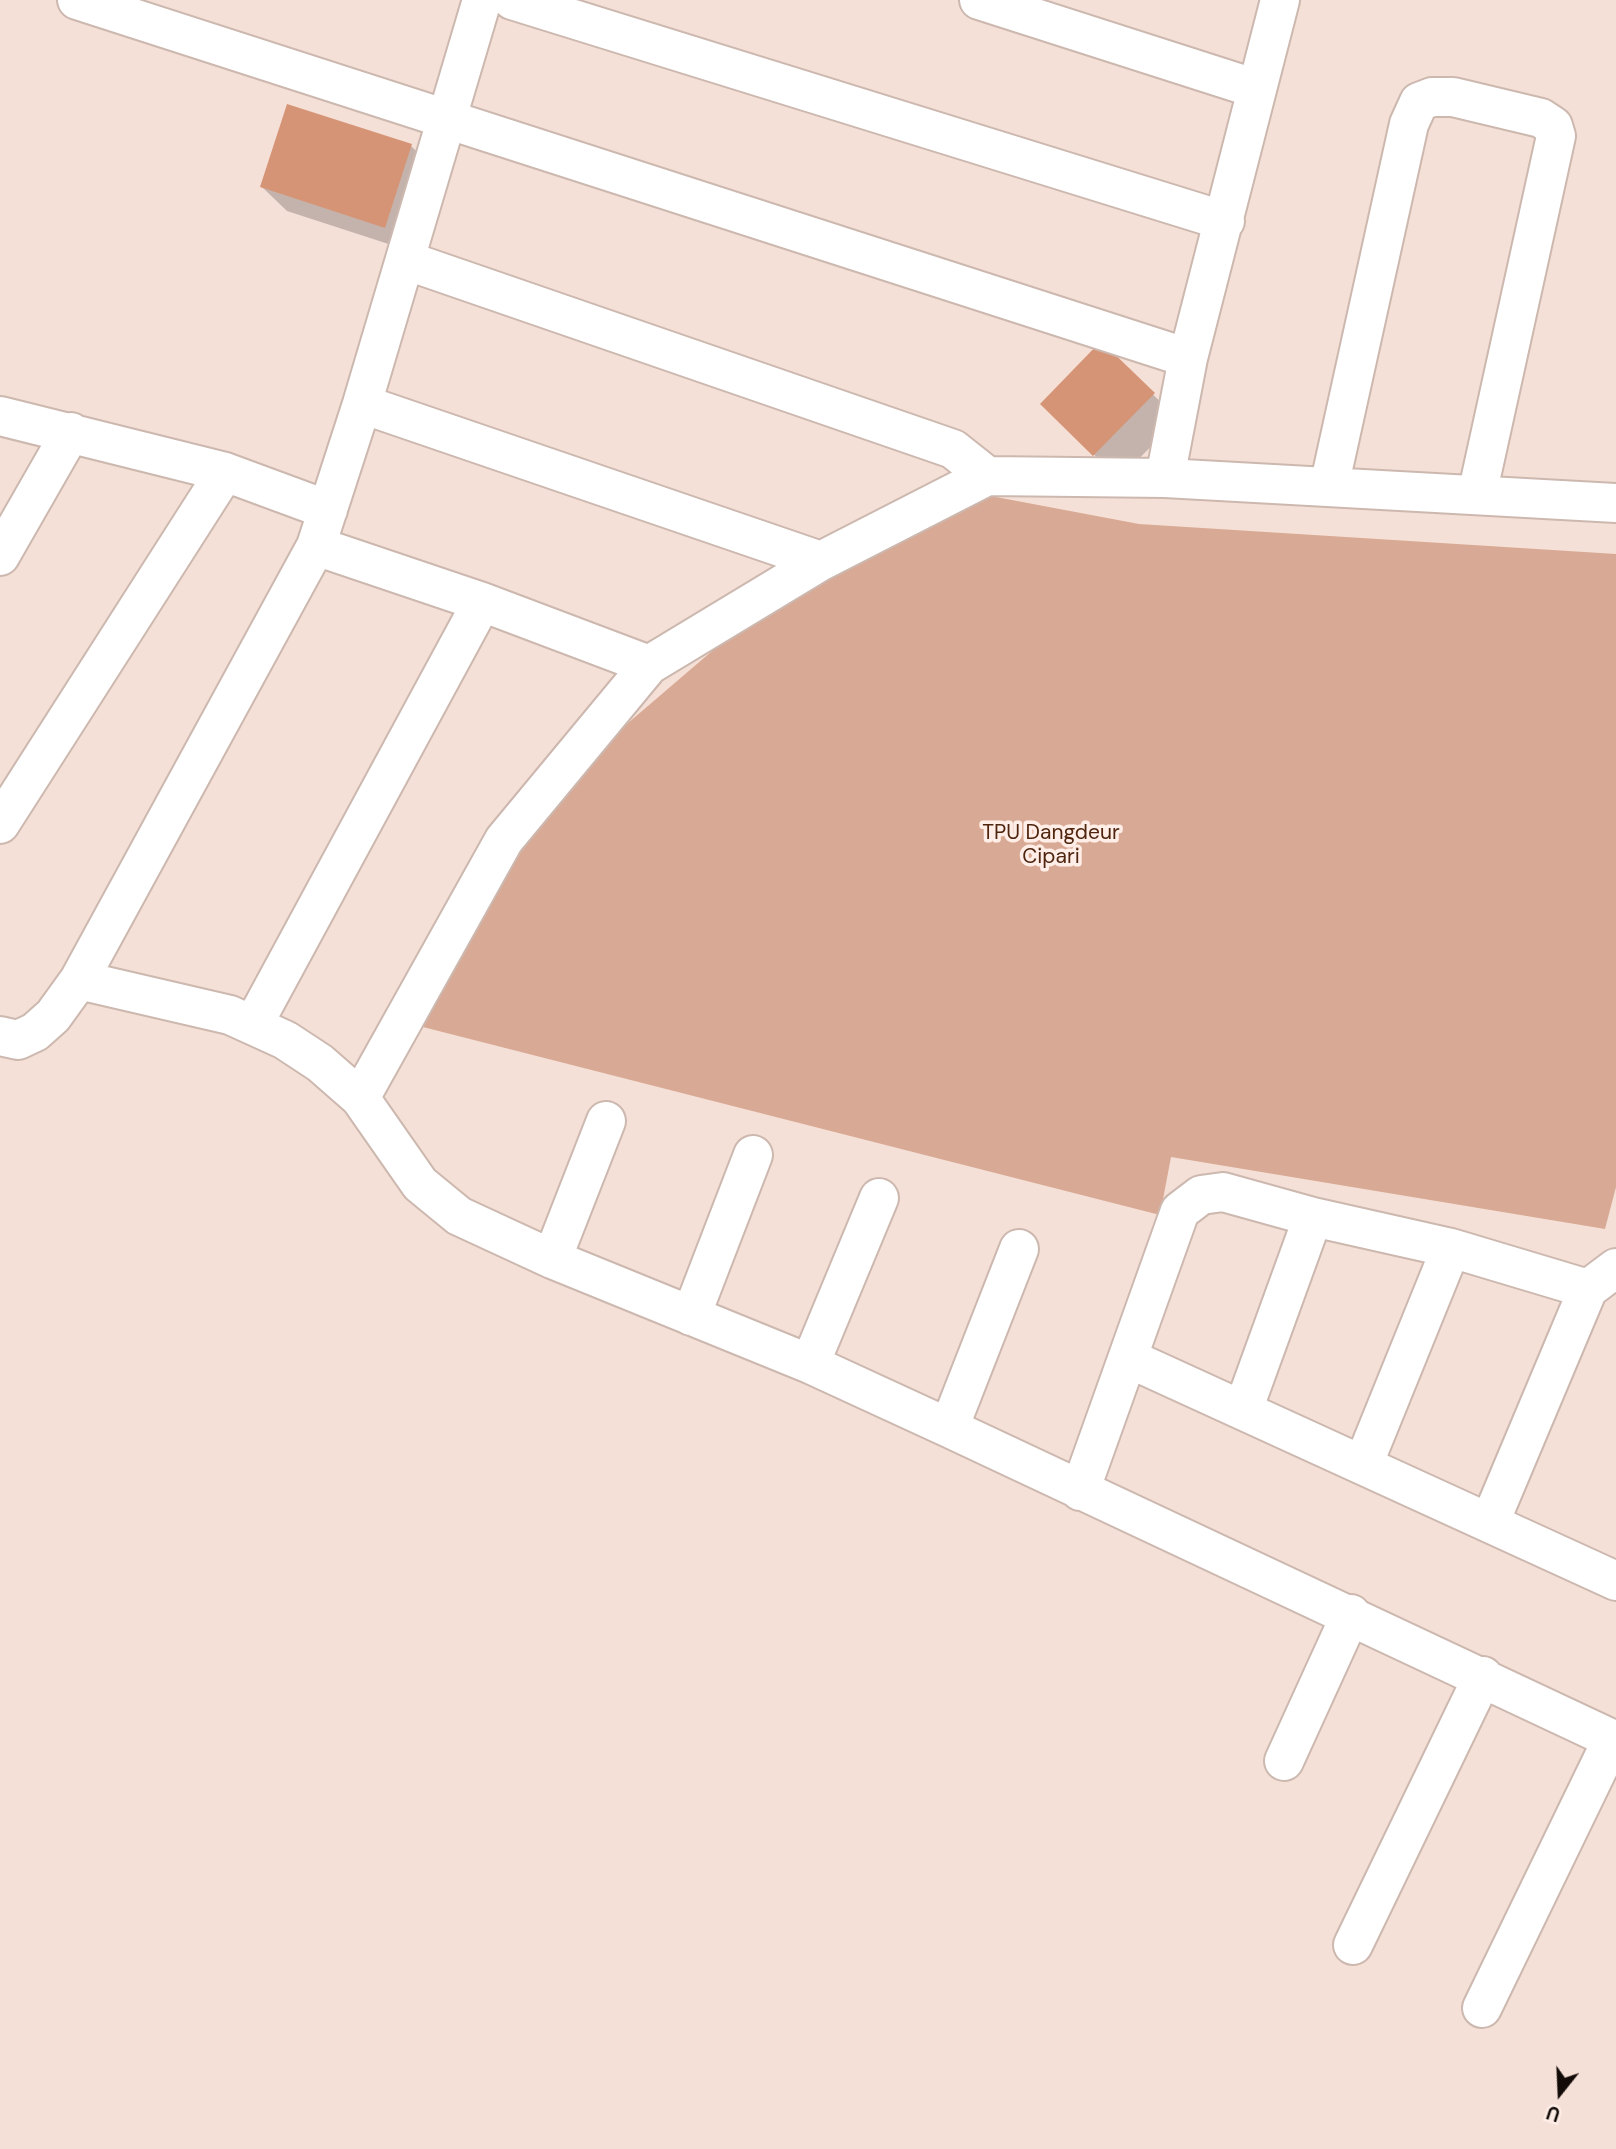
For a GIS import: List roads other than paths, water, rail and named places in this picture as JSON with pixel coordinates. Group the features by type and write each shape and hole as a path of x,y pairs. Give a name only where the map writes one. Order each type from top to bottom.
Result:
{"street":[{"path":"77,0 1188,358"},
{"path":"0,1037 18,1040 35,1032 53,1016 79,980 316,546 362,404 482,0"},
{"path":"512,0 1225,221"},
{"path":"979,0 1257,89"},
{"path":"1165,478 1188,358 1280,0"},
{"path":"1329,487 1409,124 1419,102 1432,97 1453,97 1541,118 1552,125 1556,136 1477,495"},
{"path":"405,260 953,449 987,476"},
{"path":"362,404 821,561"},
{"path":"0,416 225,472 328,510"},
{"path":"0,556 71,432"},
{"path":"0,824 225,472"},
{"path":"360,1098 504,840 649,665 821,561 987,476 1165,478 1616,503"},
{"path":"316,546 482,602 649,665"},
{"path":"253,1024 482,602"},
{"path":"79,980 230,1015 285,1040 320,1063 360,1098 420,1184 459,1216 552,1259 810,1364 1351,1614 1614,1740 1482,2008"},
{"path":"552,1259 606,1121"},
{"path":"691,1316 753,1155"},
{"path":"1080,1491 1180,1211 1201,1195 1223,1192 1313,1217 1602,1278 1490,1522"},
{"path":"810,1364 879,1198"},
{"path":"1243,1410 1313,1217"},
{"path":"1363,1465 1451,1248"},
{"path":"949,1428 1019,1249"},
{"path":"1128,1358 1616,1581"},
{"path":"1284,1761 1351,1614"},
{"path":"1353,1945 1482,1676"}],"park label":[{"name":"TPU Dangdeur Cipari","path":"1051,845"}]}
